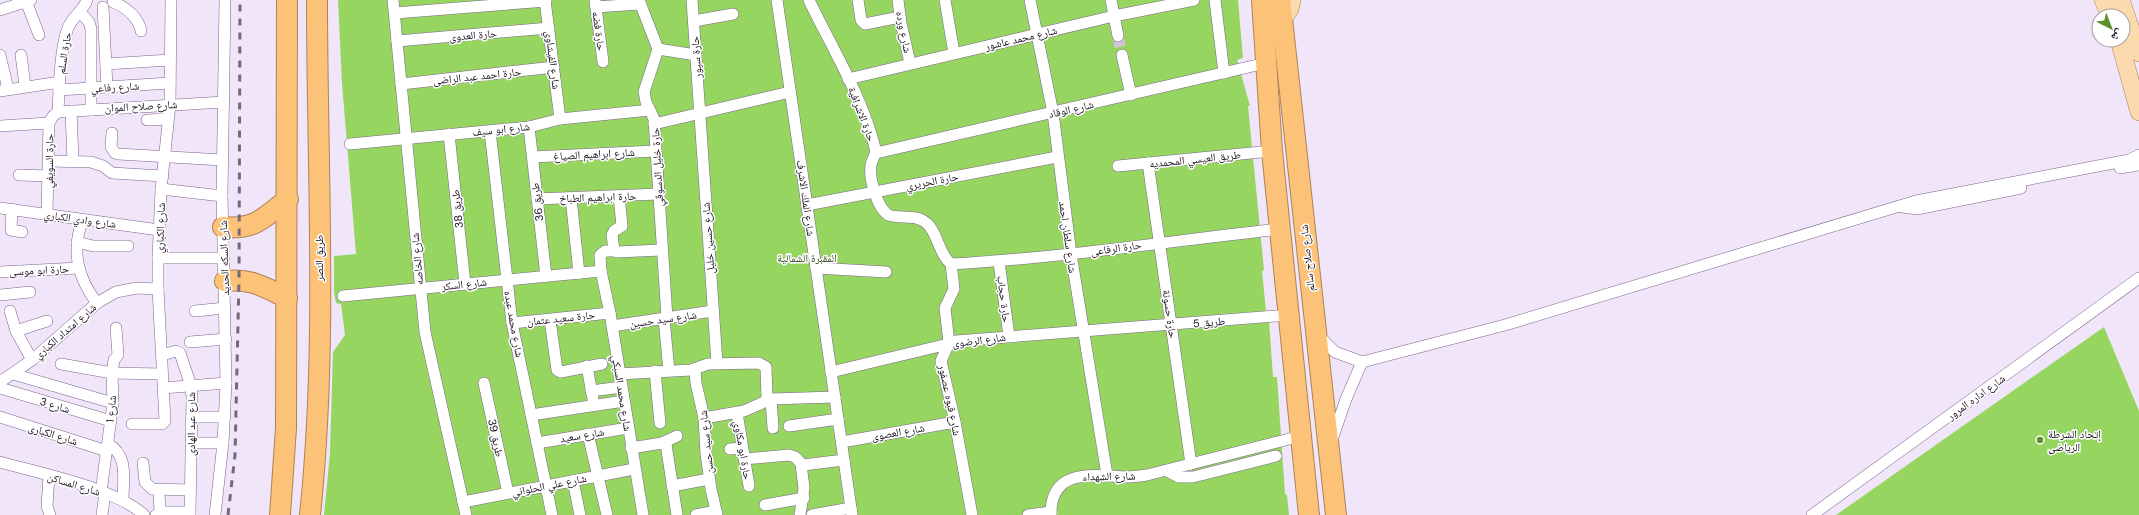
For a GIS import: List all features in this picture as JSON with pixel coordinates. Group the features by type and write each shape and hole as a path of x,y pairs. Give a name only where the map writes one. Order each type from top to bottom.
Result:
{"highway":[{"path":"280,515 286,428 288,199 287,0"},
{"name":"طريق النصر","path":"310,515 314,478 319,342 317,0"},
{"path":"1262,0 1272,151 1309,515"},
{"name":"شارع صلاح سالم","path":"1280,0 1336,515"},
{"path":"287,66 296,71 307,69 314,61 317,52"},
{"path":"288,116 290,106 298,99 309,98 318,103"},
{"path":"223,228 239,229 254,225 288,199"},
{"path":"225,282 239,280 249,281 287,298"}],"main road":[{"path":"1282,20 1290,9 1292,0"},
{"path":"2121,0 2135,26 2139,54"},
{"path":"2120,48 2139,112"}],"street":[{"name":"شارع الكباري","path":"132,424 164,423 158,258 161,189 170,105 172,0"},
{"name":"شارع السكه الحديد","path":"215,515 223,443 226,383 226,308 222,196 225,0"},
{"name":"شارع الخاصه","path":"394,0 425,332 466,515"},
{"path":"395,13 546,0"},
{"name":"شارع الفيشاوي","path":"546,0 560,119"},
{"name":"حارة سيور","path":"692,0 700,113"},
{"name":"شارع الملك الاشرف","path":"777,0 852,512"},
{"name":"حارة الاشرافية","path":"809,0 848,79 869,128 876,153 871,169 878,204 888,215 917,218 928,225 945,257 951,264"},
{"path":"858,0 861,20 865,24 900,18"},
{"name":"شارع ورده","path":"898,0 900,18 910,63"},
{"path":"945,0 954,53"},
{"name":"شارع سلطان احمد","path":"1030,0 1053,113 1057,157 1082,331 1107,475"},
{"path":"1111,0 1118,36"},
{"name":"شارع محمد عاشور","path":"848,79 1169,2 1194,0"},
{"path":"1215,0 1224,73"},
{"path":"0,10 29,1 39,35"},
{"path":"87,1 103,7 114,1 138,19 142,31"},
{"name":"حارة السلم","path":"58,112 66,35 70,23 87,1"},
{"path":"595,4 639,2 658,50 696,55"},
{"name":"حارة فضه","path":"595,4 603,62"},
{"path":"103,7 107,87"},
{"path":"80,12 89,22 91,30 91,110"},
{"path":"694,21 733,14"},
{"name":"حارة العدوى","path":"397,41 549,28"},
{"name":"حارة خليل الدسوقي","path":"658,50 644,92 654,124 669,371"},
{"path":"0,55 4,90"},
{"path":"21,55 25,86"},
{"path":"1122,55 1131,95"},
{"path":"106,64 170,60"},
{"name":"شارع الوقاد","path":"876,153 1266,63"},
{"name":"حارة احمد عبد الراضى","path":"401,84 554,67"},
{"name":"شارع رفاعي","path":"4,90 25,86 91,88 170,83"},
{"path":"654,124 790,92"},
{"name":"شارع صلاح الموان","path":"58,112 224,102"},
{"name":"شارع ابو سيف","path":"350,144 530,127 560,119 650,110"},
{"path":"71,111 73,162"},
{"name":"حارة السويفي","path":"47,214 50,123 53,116 58,112"},
{"name":"شارع حسين خليل","path":"700,113 717,363"},
{"path":"147,120 168,119"},
{"path":"0,126 50,123"},
{"name":"طريق 36","path":"530,127 546,276"},
{"name":"شارع محمد عبده","path":"490,131 512,323 552,515"},
{"path":"112,133 111,147 115,153 223,160"},
{"name":"طريق 38","path":"449,134 465,284"},
{"name":"شارع ابراهيم الصياغ","path":"533,157 656,151"},
{"name":"طريق العيسي المحمديه","path":"1118,166 1272,151"},
{"path":"1315,332 1324,343 1335,352 1362,362 1505,325 1921,200 2129,160 2139,154"},
{"name":"حارة الحريري","path":"807,204 1057,157"},
{"path":"49,161 97,163 112,173 163,176"},
{"name":"حارة حسونة","path":"1148,164 1191,464"},
{"path":"1900,207 1908,209 1927,208 2139,165"},
{"path":"19,174 49,176"},
{"path":"161,189 222,196"},
{"name":"حارة ابراهيم الطباخ","path":"537,199 658,194"},
{"path":"615,251 612,235 622,226 619,196"},
{"path":"571,198 579,273"},
{"name":"شارع وادي الكباري","path":"0,208 159,230"},
{"path":"12,209 11,230 22,232"},
{"path":"83,219 77,242 78,268 82,281 97,303"},
{"name":"حارة الرفاعى","path":"951,264 999,262 1280,229"},
{"path":"77,242 93,246 128,246"},
{"path":"601,271 600,255 605,251 661,250"},
{"path":"158,258 224,258"},
{"name":"حارة حجاب","path":"999,262 1009,336"},
{"name":"شارع قبوه عصفور","path":"951,264 954,289 945,308 949,344 941,361 955,422 972,515"},
{"name":"حارة ابو موسى","path":"0,272 78,268"},
{"path":"816,268 886,272"},
{"name":"شارع السكر","path":"343,296 601,271"},
{"name":"شارع محمد السبكي","path":"601,271 610,313 634,469 643,515"},
{"name":"شارع اداره المرور","path":"1812,515 2139,278"},
{"name":"شارع امتداد الكباري","path":"0,382 32,360 97,303 116,292 137,288 158,289"},
{"path":"0,295 30,292"},
{"path":"195,311 226,308"},
{"path":"10,311 16,331 32,360"},
{"name":"شارع سيد حسين","path":"612,326 713,311"},
{"name":"حارة سعيد عثمان","path":"512,323 610,313"},
{"name":"طريق 5","path":"1082,331 1289,315"},
{"path":"550,320 557,370 561,372 602,364"},
{"path":"16,331 47,321"},
{"name":"شارع 1","path":"102,515 107,447 113,403 112,373 114,360 118,355 116,328"},
{"name":"شارع الرضوى","path":"831,372 949,344 956,341 1082,331"},
{"path":"190,342 226,339"},
{"name":"شارع عبد الهادى","path":"162,355 176,352 180,353 191,386 192,417 190,513"},
{"path":"1329,453 1339,418 1362,362"},
{"path":"619,374 695,369 708,364 717,363 763,363 766,371 773,428"},
{"path":"61,364 112,373 162,374"},
{"path":"587,366 594,405"},
{"name":"شارع سيد حسن","path":"695,369 696,383 704,418 709,478 716,513"},
{"path":"655,371 660,423"},
{"path":"13,374 113,403"},
{"name":"طريق 39","path":"484,382 508,493"},
{"path":"163,388 226,383"},
{"path":"591,391 622,387"},
{"name":"شارع 3","path":"0,388 111,421"},
{"path":"704,418 737,413 752,408 769,399 835,397"},
{"path":"531,415 624,401"},
{"name":"حارة ابو مكاوي","path":"737,413 749,486"},
{"name":"شارع الكبارى","path":"0,417 107,447"},
{"path":"192,417 225,417"},
{"path":"789,426 838,419"},
{"name":"شارع العصوى","path":"842,442 955,422"},
{"name":"شارع سعيد","path":"537,443 628,428"},
{"path":"588,434 607,515"},
{"path":"631,448 662,443 677,436"},
{"name":"شارع الشهداء","path":"1051,513 1056,491 1070,479 1080,475 1126,477 1167,471 1301,436"},
{"path":"191,443 223,443"},
{"path":"662,443 667,446 677,515"},
{"path":"107,447 116,449 123,461 127,506"},
{"path":"730,449 742,448"},
{"path":"744,459 789,455 795,457 801,464 804,498 800,515"},
{"name":"شارع الشهداء","path":"1167,471 1178,477 1193,477 1276,456"},
{"path":"801,464 844,460"},
{"name":"شارع المساكن","path":"0,462 103,492 143,515"},
{"path":"143,463 145,482 152,489 159,491 190,490"},
{"name":"شارع علي الحلواني","path":"463,502 634,469"},
{"path":"49,476 48,506 50,515"},
{"path":"672,486 709,478"},
{"path":"573,481 580,515"},
{"path":"159,491 158,514 190,513"},
{"path":"765,505 804,498"},
{"path":"812,515 852,512"},
{"path":"696,515 716,513"},
{"path":"1028,515 1051,513"}],"green space":[{"name":"المقبرة الشمالية","path":"338,0 1238,0 1243,58 1237,60 1250,106 1248,106 1264,270 1262,271 1267,322 1269,322 1273,377 1277,377 1285,494 1287,495 1289,515 324,515 330,453 333,352 345,335 341,304 336,303 334,292 334,256 356,254 342,83"},
{"name":"إتحاد الشرطة الرياضى","path":"2104,327 2139,411 2139,515 1836,515"}],"tunnel":[{"path":"1118,36 1122,55"}],"railway":[{"path":"228,515 235,455 239,280 240,0"}],"place":[{"name":"إتحاد الشرطة الرياضى","path":"2040,440"}]}
